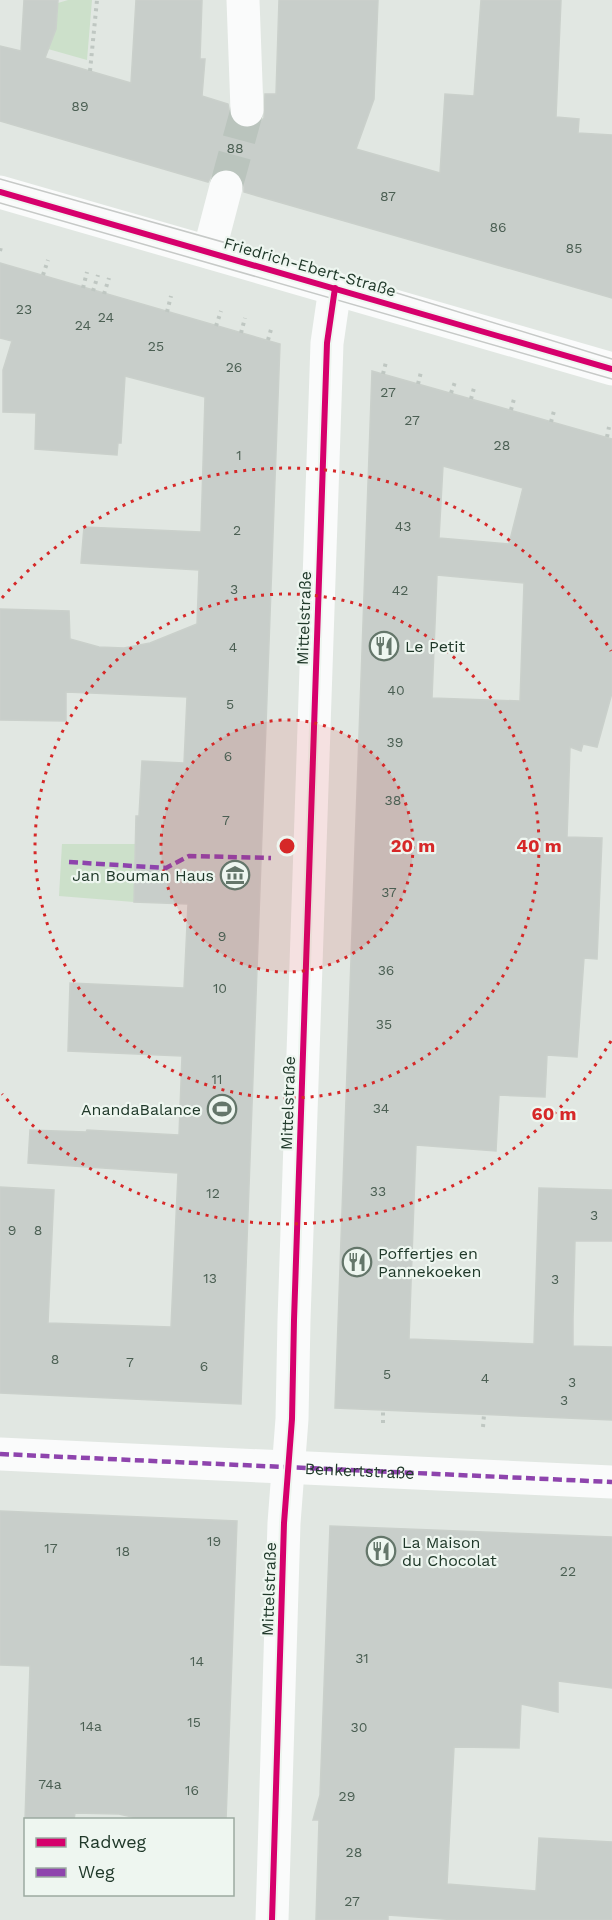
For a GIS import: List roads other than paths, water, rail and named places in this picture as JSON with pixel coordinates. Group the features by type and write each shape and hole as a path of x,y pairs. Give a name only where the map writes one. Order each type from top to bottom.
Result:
{"street":[{"path":"243,0 247,110"},
{"path":"209,252 226,187"},
{"name":"Friedrich-Ebert-Straße","path":"0,192 612,369"},
{"name":"Mittelstraße","path":"272,1920 284,1522 292,1419 326,355 335,288"},
{"name":"Benkertstraße","path":"0,1454 612,1482"}],"tunnel":[{"path":"226,187 247,110"}],"tram line":[{"path":"0,179 322,270 612,359"},
{"path":"0,203 612,379"}],"place":[{"name":"Le Petit","path":"384,646"},
{"name":"Jan Bouman Haus","path":"235,875"},
{"name":"AnandaBalance","path":"222,1109"},
{"name":"Poffertjes en Pannekoeken","path":"357,1262"},
{"name":"La Maison du Chocolat","path":"381,1551"}]}
